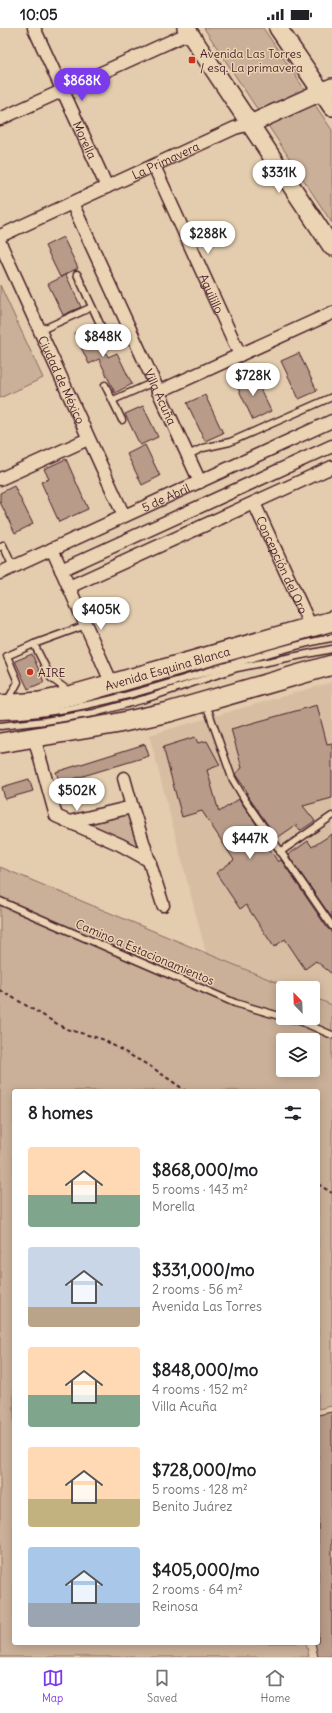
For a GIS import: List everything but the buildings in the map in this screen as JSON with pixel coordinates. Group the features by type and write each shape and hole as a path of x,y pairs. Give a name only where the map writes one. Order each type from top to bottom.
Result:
{"main road":[{"name":"Avenida Esquina Blanca","path":"2,709 73,695 332,621"},
{"path":"0,743 138,719 206,702 332,665"}],"street":[{"name":"Morella","path":"34,28 107,187"},
{"path":"278,28 327,89 332,107"},
{"path":"0,119 187,30 332,247"},
{"name":"La Primavera","path":"0,236 235,128 250,124 327,89"},
{"name":"Aguilillo","path":"154,166 240,355"},
{"name":"Villa Acuña","path":"72,203 200,482"},
{"name":"Ciudad de México","path":"0,243 124,516"},
{"path":"156,387 240,355 332,313"},
{"name":"5 de Abril","path":"0,574 332,421"},
{"path":"0,479 88,439"},
{"path":"61,570 332,446"},
{"path":"69,587 332,467"},
{"name":"Concepción del Oro","path":"254,503 311,627"},
{"path":"52,549 112,684"},
{"path":"34,737 56,816 121,845 150,861"},
{"path":"124,778 163,905"},
{"path":"70,822 132,807"}],"lane":[{"path":"77,274 107,339"},
{"path":"39,331 92,307"},
{"path":"106,385 122,420"},
{"path":"113,400 156,387"},
{"path":"188,455 203,448 230,442 332,397"},
{"path":"0,547 3,546 13,568"},
{"path":"86,625 34,644 7,656 18,682 2,709 54,711 103,701 276,651 332,638"},
{"path":"34,644 51,678 73,695"},
{"path":"0,726 45,721 94,713 144,699 237,668 332,649"},
{"path":"206,702 232,778 280,852 332,926"},
{"path":"280,852 332,816"},
{"name":"Camino a Estacionamientos","path":"0,901 235,1003 276,1015"},
{"path":"309,1025 332,1035"}],"path":[{"path":"0,990 66,1029 102,1040 153,1068 183,1089"},
{"path":"320,1185 332,1193"}],"shaded area":[{"path":"204,28 263,28 332,130 332,223"},
{"path":"0,285 43,378 0,398"},
{"path":"332,682 332,1005 320,1000 320,981 276,982 206,953 149,735"},
{"path":"129,813 142,850 84,824"},
{"path":"0,867 276,982 276,1025 320,1025 320,1000 332,1005 332,1406 320,1409 320,1089 12,1089 12,1645 306,1645 309,1657 0,1657"}],"place":[{"name":"Avenida Las Torres / esq. La primavera","path":"192,60"},
{"name":"AIRE","path":"30,672"}]}
